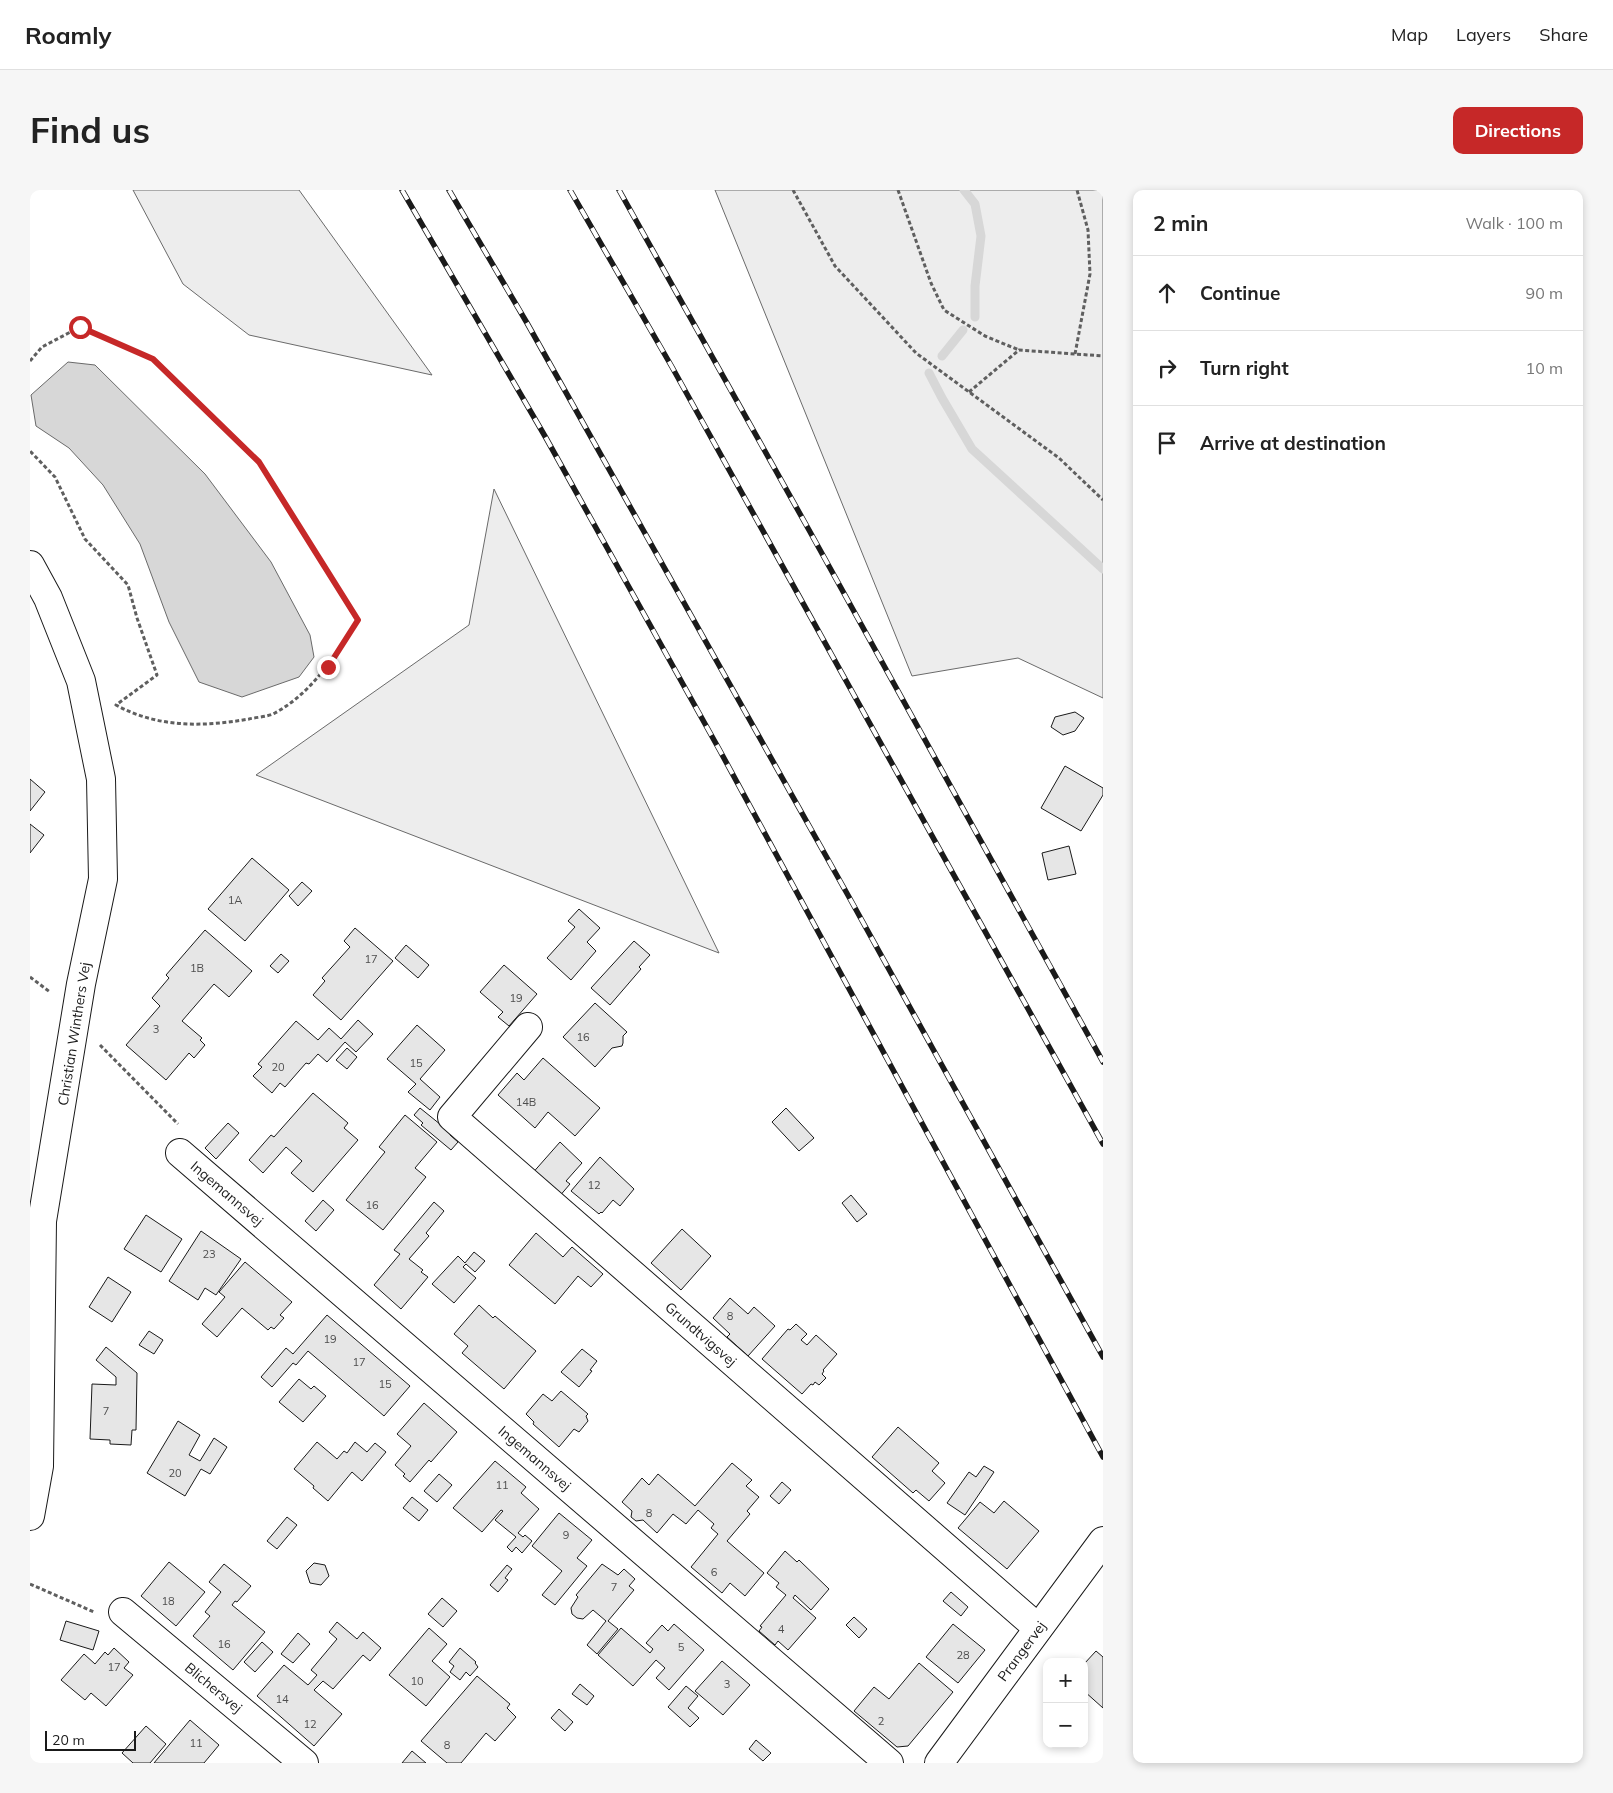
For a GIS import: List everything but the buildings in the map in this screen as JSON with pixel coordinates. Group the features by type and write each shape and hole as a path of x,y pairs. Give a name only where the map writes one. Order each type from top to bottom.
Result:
{"street":[{"name":"Christian Winthers Vej","path":"30,565 48,598 81,681 101,779 103,879 81,984 42,1221 39,1466 30,1516"},
{"name":"Grundtvigsvej","path":"528,1027 452,1117 1038,1628"},
{"name":"Ingemannsvej","path":"182,1141 889,1763"},
{"name":"Prangervej","path":"940,1763 1103,1541"},
{"name":"Blichersvej","path":"123,1612 304,1763"}],"path":[{"path":"793,190 835,266 916,353 1059,458 1103,500"},
{"path":"898,190 931,282 944,310 985,336 1019,350 1103,356"},
{"path":"1075,354 1090,274 1088,230 1077,190"},
{"path":"30,361 42,347 80,327 153,359 259,462 358,620 328,667 304,692 274,714 220,724 172,724 128,711 116,705 157,675 137,618 128,585 85,538 55,477 30,451"},
{"path":"970,392 1019,350"},
{"path":"112,1056 182,1141"},
{"path":"30,1584 97,1613 123,1612"}],"shaded area":[{"path":"133,190 299,190 432,375 249,335 183,284"},
{"path":"715,190 1103,190 1103,698 1018,658 912,676"},
{"path":"68,362 95,365 205,474 271,562 310,635 314,657 299,677 242,697 199,682 169,622 140,544 103,485 69,448 36,426 31,395"},
{"path":"494,489 719,953 256,775 469,625"}],"waterway":[{"path":"964,190 975,204 981,236 975,286 975,317"},
{"path":"942,356 963,330"},
{"path":"929,373 972,449 1103,569"}],"railway":[{"path":"402,190 546,438 719,749 1103,1457"},
{"path":"449,190 527,323 849,897 1103,1357"},
{"path":"570,190 672,367 1103,1144"},
{"path":"619,190 1103,1062"}],"route":[{"path":"80,327 153,359 259,462 358,620 328,667"}]}
